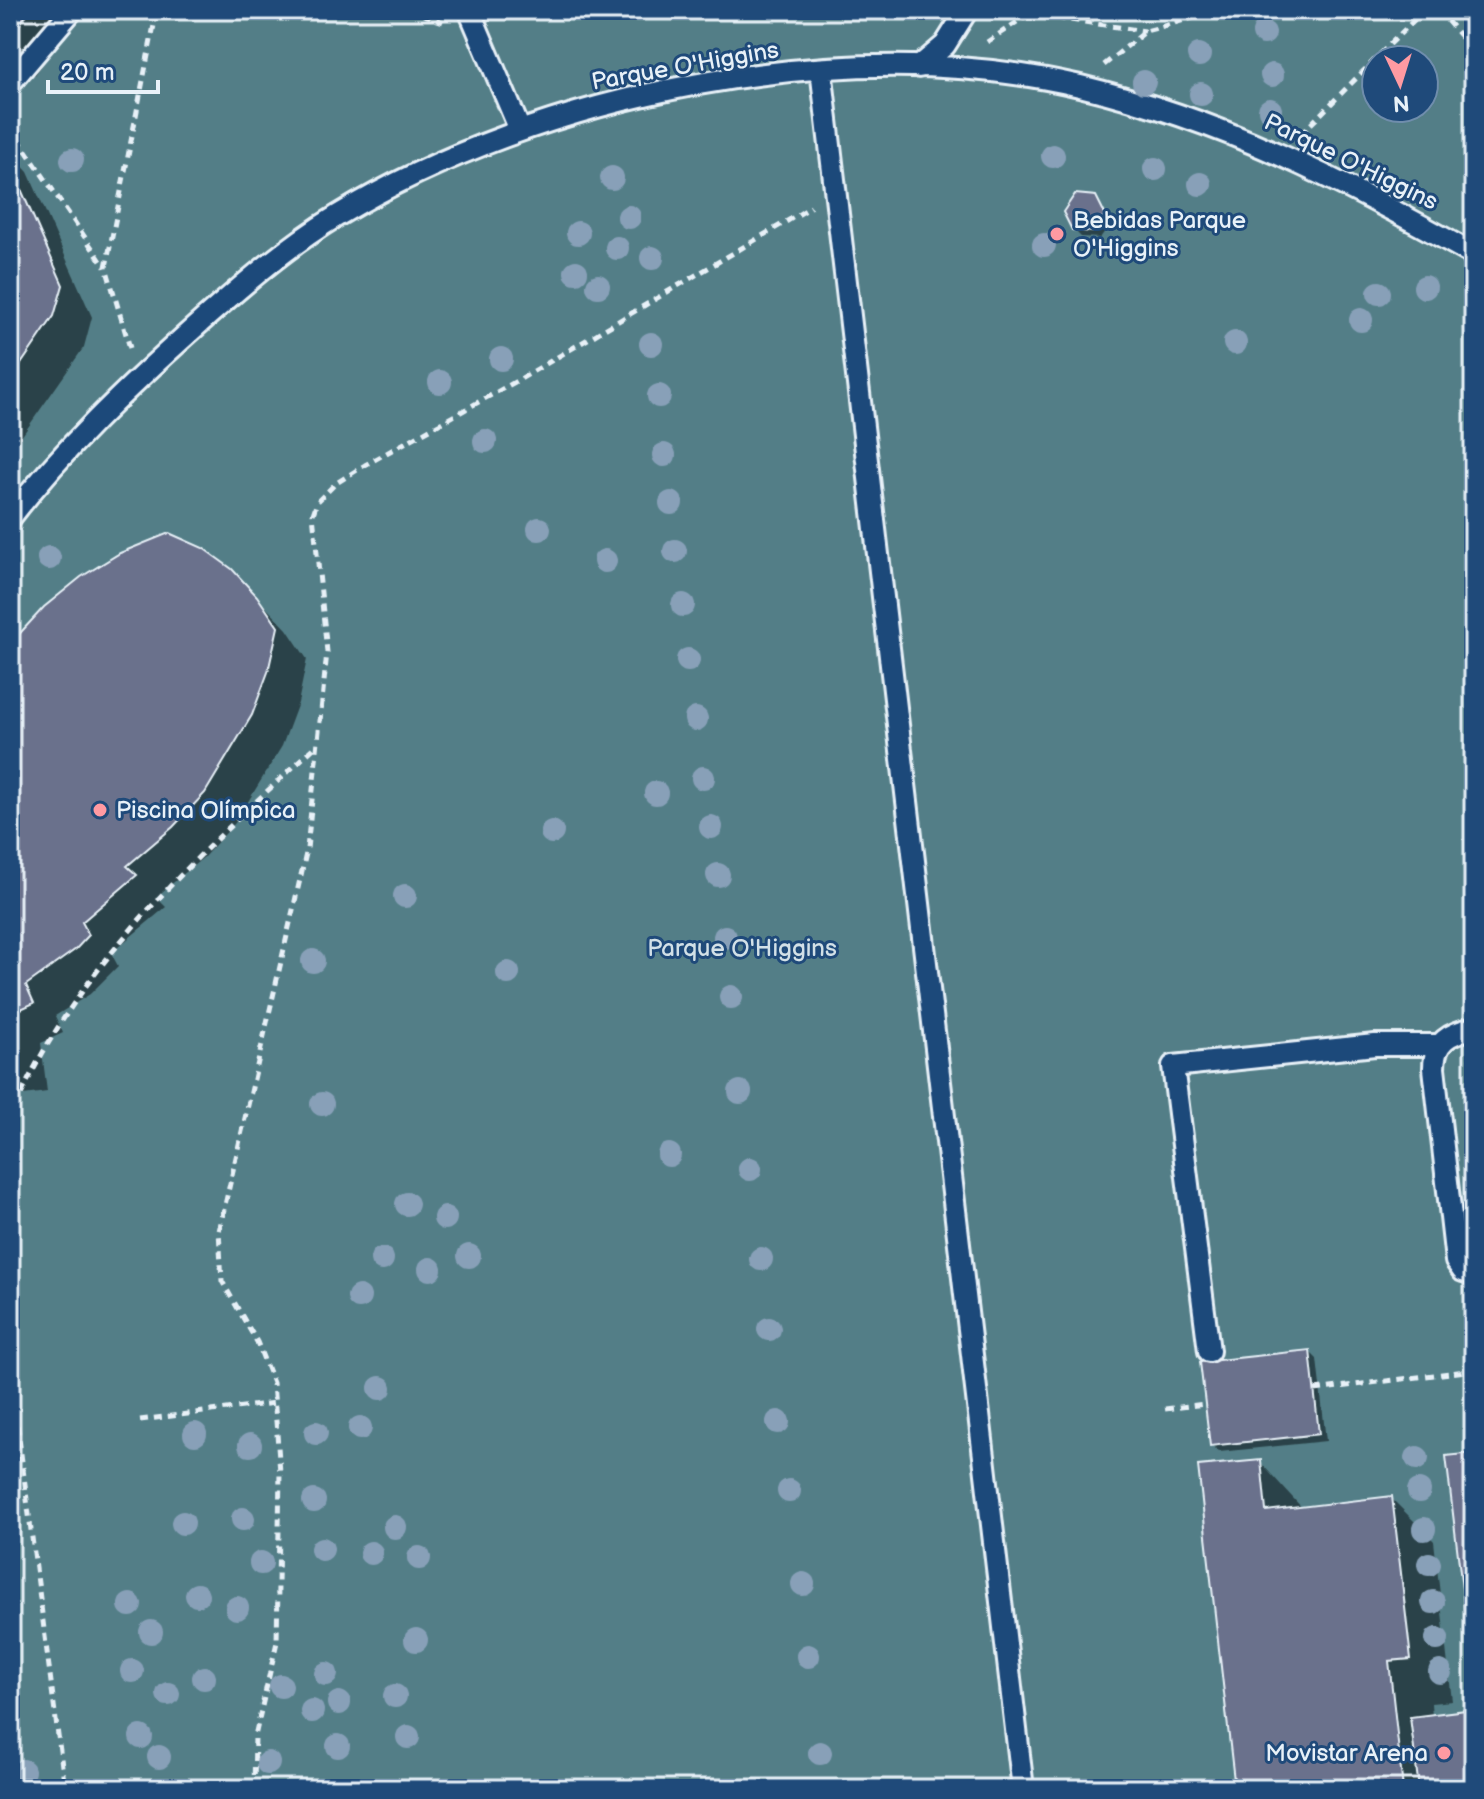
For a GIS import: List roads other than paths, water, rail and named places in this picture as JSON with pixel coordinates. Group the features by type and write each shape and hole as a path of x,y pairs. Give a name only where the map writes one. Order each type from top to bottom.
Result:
{"lane":[{"path":"10,83 72,10"},
{"path":"469,10 520,130"},
{"path":"919,67 945,45 967,10"},
{"name":"Parque O'Higgins","path":"10,518 36,485 139,378 231,296 335,217 446,159 520,130 560,116 653,94 821,69 919,67 950,67 1077,86 1184,117 1281,154 1345,183 1474,255"},
{"path":"821,69 1023,1789"},
{"path":"1209,1351 1173,1066 1375,1045 1438,1045 1457,1032 1474,1028"},
{"path":"1438,1045 1434,1068 1456,1261 1463,1271 1474,1274"}],"place":[{"name":"Bebidas Parque O'Higgins","path":"1057,234"},
{"name":"Piscina Olímpica","path":"100,810"},
{"name":"Movistar Arena","path":"1444,1753"}]}
